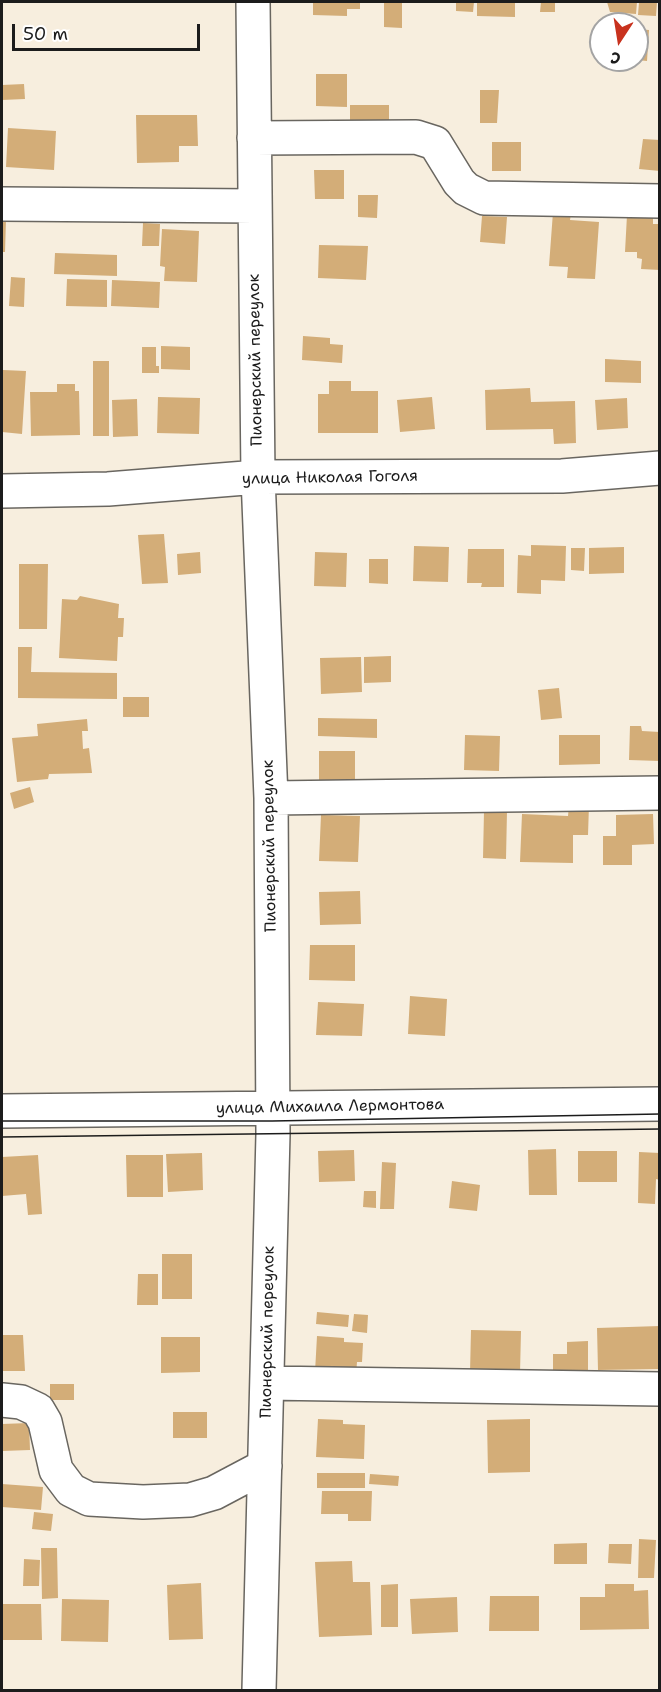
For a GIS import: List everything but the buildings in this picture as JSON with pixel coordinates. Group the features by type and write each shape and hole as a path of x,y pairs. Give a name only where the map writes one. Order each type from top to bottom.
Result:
{"street":[{"name":"Пионерский переулок","path":"253,2 258,477 271,798 272,1108 259,1690"},
{"path":"254,138 416,137 435,143 459,182 466,189 484,198 660,201"},
{"path":"2,204 254,206"},
{"name":"улица Николая Гоголя","path":"2,491 108,489 258,477 562,476 660,468"},
{"path":"271,798 660,794"},
{"name":"улица Михаила Лермонтова","path":"2,1111 660,1104"},
{"path":"267,1383 660,1389"},
{"path":"2,1400 21,1402 38,1410 45,1422 56,1470 71,1490 89,1499 143,1502 190,1500 214,1493 265,1466"}],"tram line":[{"path":"2,1121 272,1121 660,1114"},
{"path":"2,1137 660,1129"}]}
